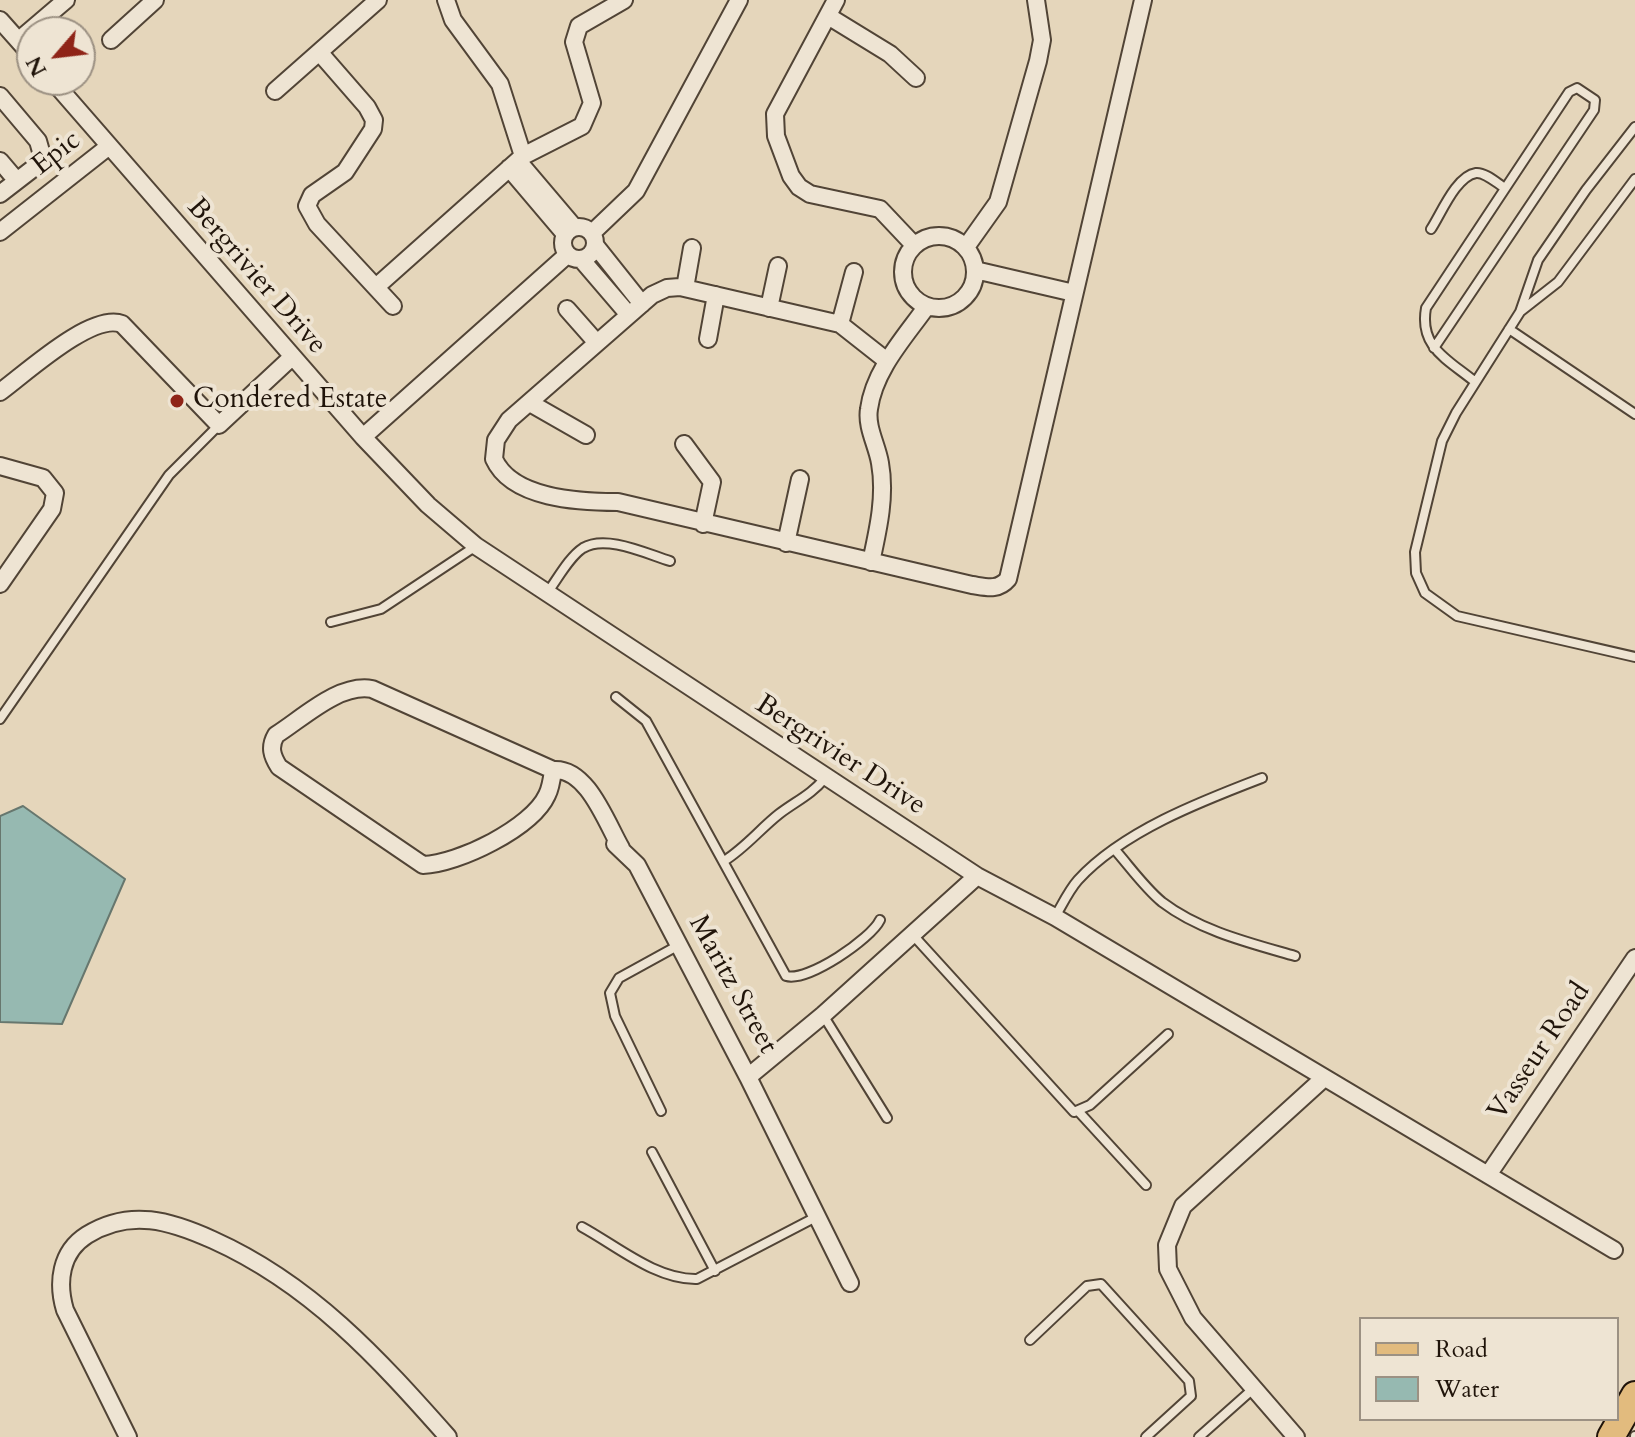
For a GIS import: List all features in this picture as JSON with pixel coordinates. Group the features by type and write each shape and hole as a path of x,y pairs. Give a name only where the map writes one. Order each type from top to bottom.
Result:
{"main road":[{"path":"1611,1437 1635,1395"}],"street":[{"path":"47,16 66,0"},
{"path":"111,40 155,0"},
{"path":"275,91 378,0"},
{"path":"446,0 453,20 500,84 517,161 570,230"},
{"path":"376,287 517,161 571,134 589,116 592,103 574,42 575,33 579,26 624,0"},
{"path":"363,437 574,257 591,255 593,239 636,191 739,0"},
{"path":"836,0 775,114 776,136 791,176 810,194 880,209 914,245"},
{"path":"966,247 998,202 1038,61 1042,40 1036,0"},
{"path":"887,361 840,324 685,288 667,288 636,310 509,420 493,450 499,470 538,491 582,502 618,502 992,588 1008,579 1143,0"},
{"path":"828,16 890,54 916,78"},
{"path":"0,20 16,37"},
{"path":"320,53 367,107 374,120 373,129 345,172 312,195 307,206 317,224 393,306"},
{"path":"0,96 41,148 41,160 0,194"},
{"name":"Bergrivier Drive","path":"65,96 363,437 428,505 476,546 546,595 977,876 1055,917 1324,1078"},
{"name":"Epic","path":"0,232 108,147"},
{"path":"0,161 17,181"},
{"path":"570,230 585,228 636,310"},
{"path":"570,230 562,244 636,310"},
{"path":"933,235 945,236 966,247 975,270 974,281 961,301 950,307 927,306 916,301 903,281 905,257 914,245 933,235"},
{"path":"685,288 692,248"},
{"path":"769,308 778,266"},
{"path":"975,270 1074,293"},
{"path":"840,324 854,272"},
{"path":"708,339 716,295"},
{"path":"871,562 881,517 882,493 881,465 868,410 887,361 927,306"},
{"path":"567,309 597,343"},
{"path":"0,392 93,325 113,321 122,324 219,425 292,357"},
{"path":"530,403 586,435"},
{"path":"684,444 712,482 703,524"},
{"path":"0,466 43,478 52,487 55,501 0,584"},
{"path":"786,543 800,479"},
{"path":"553,770 547,795 518,826 450,862 423,865 279,767 274,760 272,742 276,735 342,693 362,687 553,770 568,770 583,783 621,848"},
{"name":"Maritz Street","path":"603,836 621,848 637,865 748,1077 823,1015 977,876"},
{"name":"Vasseur Road","path":"1488,1175 1635,958"},
{"path":"748,1077 850,1283"},
{"path":"1296,1437 1193,1318 1168,1269 1167,1245 1183,1206 1324,1078 1614,1250"},
{"path":"128,1437 65,1310 60,1292 61,1273 70,1252 84,1236 110,1224 135,1218 160,1219 182,1225 279,1274 329,1311 376,1356 448,1437"}],"lane":[{"path":"1434,348 1594,110 1595,100 1577,88 1569,92 1426,308 1423,326 1434,348 1474,381"},
{"path":"1635,127 1538,260 1520,312 1474,381 1442,441 1415,552 1416,573 1425,593 1457,616 1635,657"},
{"path":"1431,229 1454,193 1471,175 1482,174 1505,188"},
{"path":"1520,312 1544,295 1574,263 1635,179"},
{"path":"1509,329 1635,414"},
{"path":"0,719 163,484 219,425"},
{"path":"546,595 581,549 591,545 610,544 670,561"},
{"path":"331,622 381,609 476,546"},
{"path":"616,697 646,721 786,976 801,977 811,972 866,939 880,920"},
{"path":"724,861 740,851 778,815 812,794 825,778"},
{"path":"1055,917 1076,882 1116,851 1179,811 1262,778"},
{"path":"1116,851 1161,901 1186,917 1227,936 1295,956"},
{"path":"912,934 1069,1109 1079,1112 1146,1185"},
{"path":"661,1111 615,1016 610,993 619,978 679,945"},
{"path":"823,1015 887,1118"},
{"path":"1079,1112 1168,1034"},
{"path":"652,1152 715,1271"},
{"path":"582,1227 680,1279 697,1279 817,1216"},
{"path":"1030,1340 1087,1286 1101,1284 1189,1381 1192,1389 1191,1396 1146,1437"},
{"path":"1199,1437 1253,1389"}],"water":[{"path":"23,806 125,879 62,1024 0,1022 0,816"}],"place":[{"name":"Condered Estate","path":"177,401"}]}
